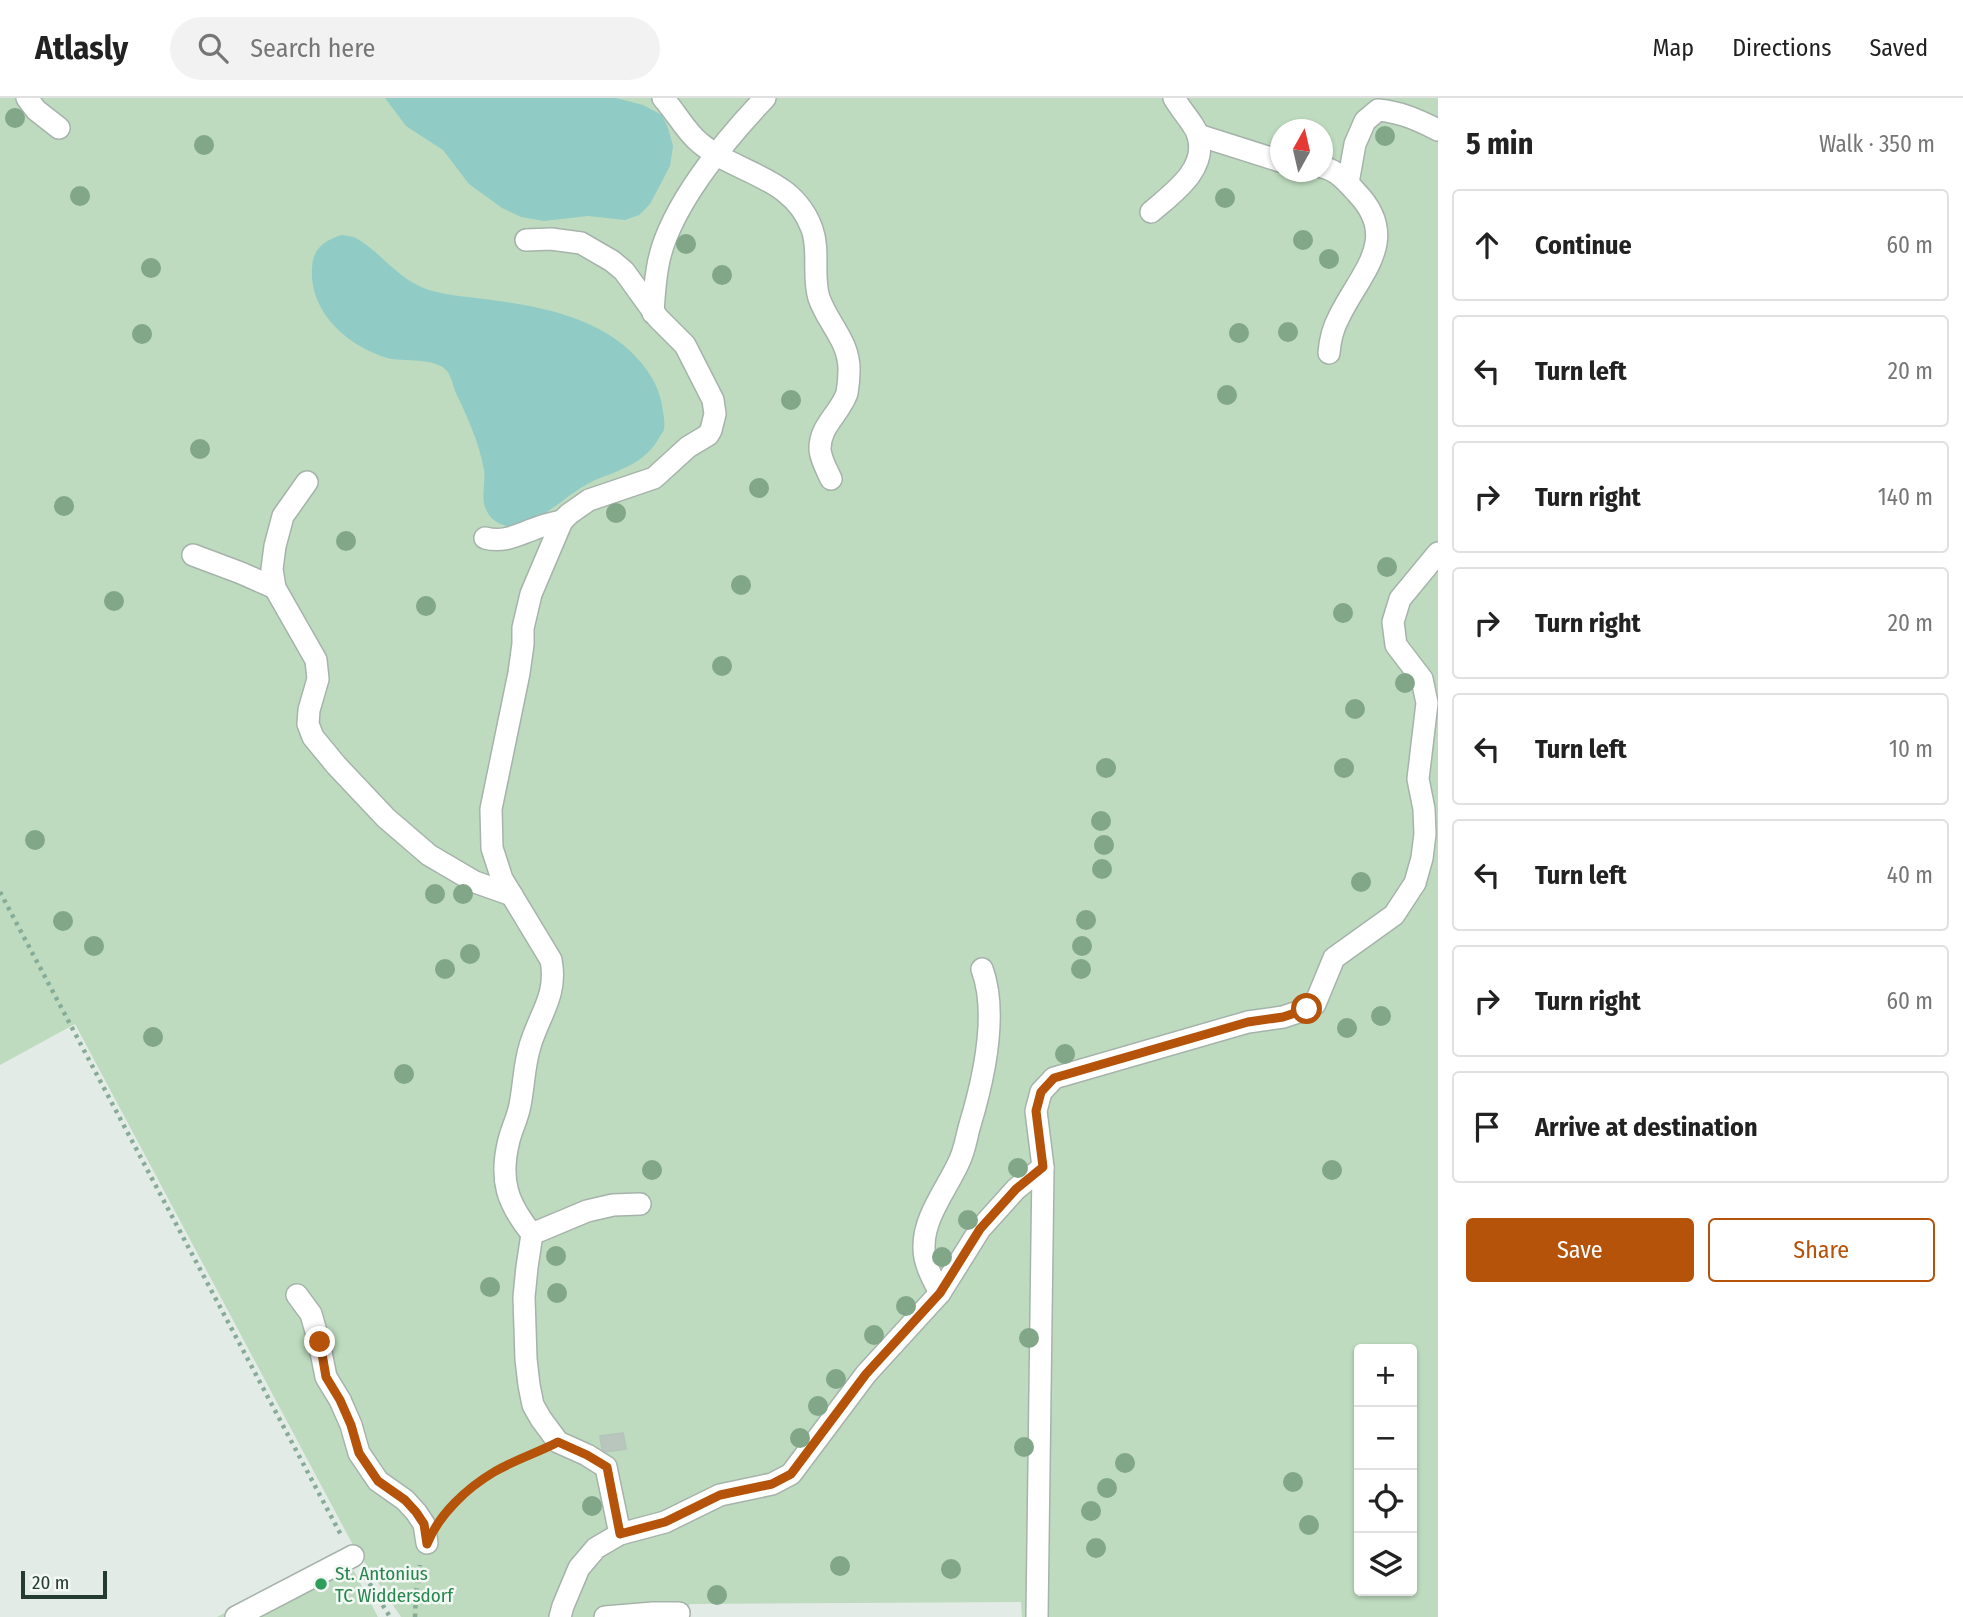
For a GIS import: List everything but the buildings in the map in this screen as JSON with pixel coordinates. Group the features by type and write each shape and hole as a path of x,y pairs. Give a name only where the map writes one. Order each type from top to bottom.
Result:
{"lane":[{"path":"27,98 36,110 59,128"},
{"path":"663,98 700,143 785,190 802,209 812,229 816,247 819,296 839,332 847,354 849,371 846,393 825,426 821,438 820,453 831,480"},
{"path":"653,313 658,263 665,240 680,210 716,153 765,98"},
{"path":"1151,212 1178,188 1195,168 1199,157 1198,135 1174,98"},
{"path":"1348,183 1355,145 1365,121 1378,110 1394,111 1438,130"},
{"path":"1198,135 1270,158"},
{"path":"1329,353 1339,315 1369,264 1377,239 1373,213 1348,183 1333,172"},
{"path":"485,538 504,540 562,521 589,500 654,478 688,447 708,435 715,421 715,408 685,345 653,313 624,271 581,243 551,239 526,240"},
{"path":"307,482 283,516 278,529 272,569 275,588 316,660 318,679 308,724 313,737 386,818 429,855 475,882 512,895"},
{"path":"562,521 531,594 523,628 519,673 491,809 492,848 502,879 551,960 553,971 550,999 530,1046 504,1171 510,1203 532,1234 524,1297 526,1359 533,1405 558,1442 607,1467 620,1534"},
{"path":"1037,1617 1043,1167 1036,1111 1041,1092 1054,1078 1248,1022 1283,1017 1307,1009 1315,1003 1335,958 1394,915 1415,883 1422,858 1424,809 1418,779 1427,703 1422,679 1396,645 1393,622 1400,599 1438,553"},
{"path":"193,555 275,588"},
{"path":"940,1293 930,1273 924,1248 927,1227 960,1161 987,1054 989,1004 987,982 982,969"},
{"path":"560,1617 579,1568 596,1548 620,1534 665,1522 720,1495 772,1484 791,1474 866,1374 940,1293 980,1229 1016,1189 1043,1167"},
{"path":"532,1234 587,1212 613,1205 640,1204"},
{"path":"297,1294 311,1314 320,1342 326,1377 351,1425 359,1453 378,1481 405,1500 416,1512 424,1524 427,1544"},
{"path":"236,1617 353,1556"},
{"path":"605,1617 653,1612 680,1613"}],"path":[{"path":"0,892 353,1556 390,1617"},
{"path":"415,1617 421,1561 442,1518 476,1485 495,1471 558,1442"}],"green space":[{"path":"0,98 1438,98 1438,1617 1022,1617 1021,1602 690,1604 679,1617 401,1617 353,1545 75,1024 0,1065"},
{"name":"St. Antonius TC Widdersdorf","path":"343,1550 378,1617 217,1617"}],"water":[{"path":"385,98 616,98 643,105 662,115 673,146 670,166 650,204 639,215 625,220 588,216 544,221 521,217 502,208 469,184 443,150 406,126"},
{"path":"341,235 356,238 418,286 452,295 511,303 569,316 622,344 646,369 660,396 664,429 654,446 641,458 589,483 536,518 513,526 496,521 489,515 484,502 484,475 479,449 447,371 435,364 387,358 372,352 345,336 324,313 313,284 313,261 320,246"}],"place":[{"name":"St. Antonius TC Widdersdorf","path":"321,1584"}],"route":[{"path":"320,1342 326,1377 351,1425 359,1453 378,1481 405,1500 416,1512 424,1524 427,1544 442,1518 476,1485 495,1471 558,1442 607,1467 620,1534 665,1522 720,1495 772,1484 791,1474 866,1374 940,1293 980,1229 1016,1189 1043,1167 1036,1111 1041,1092 1054,1078 1248,1022 1283,1017 1307,1009"}]}
